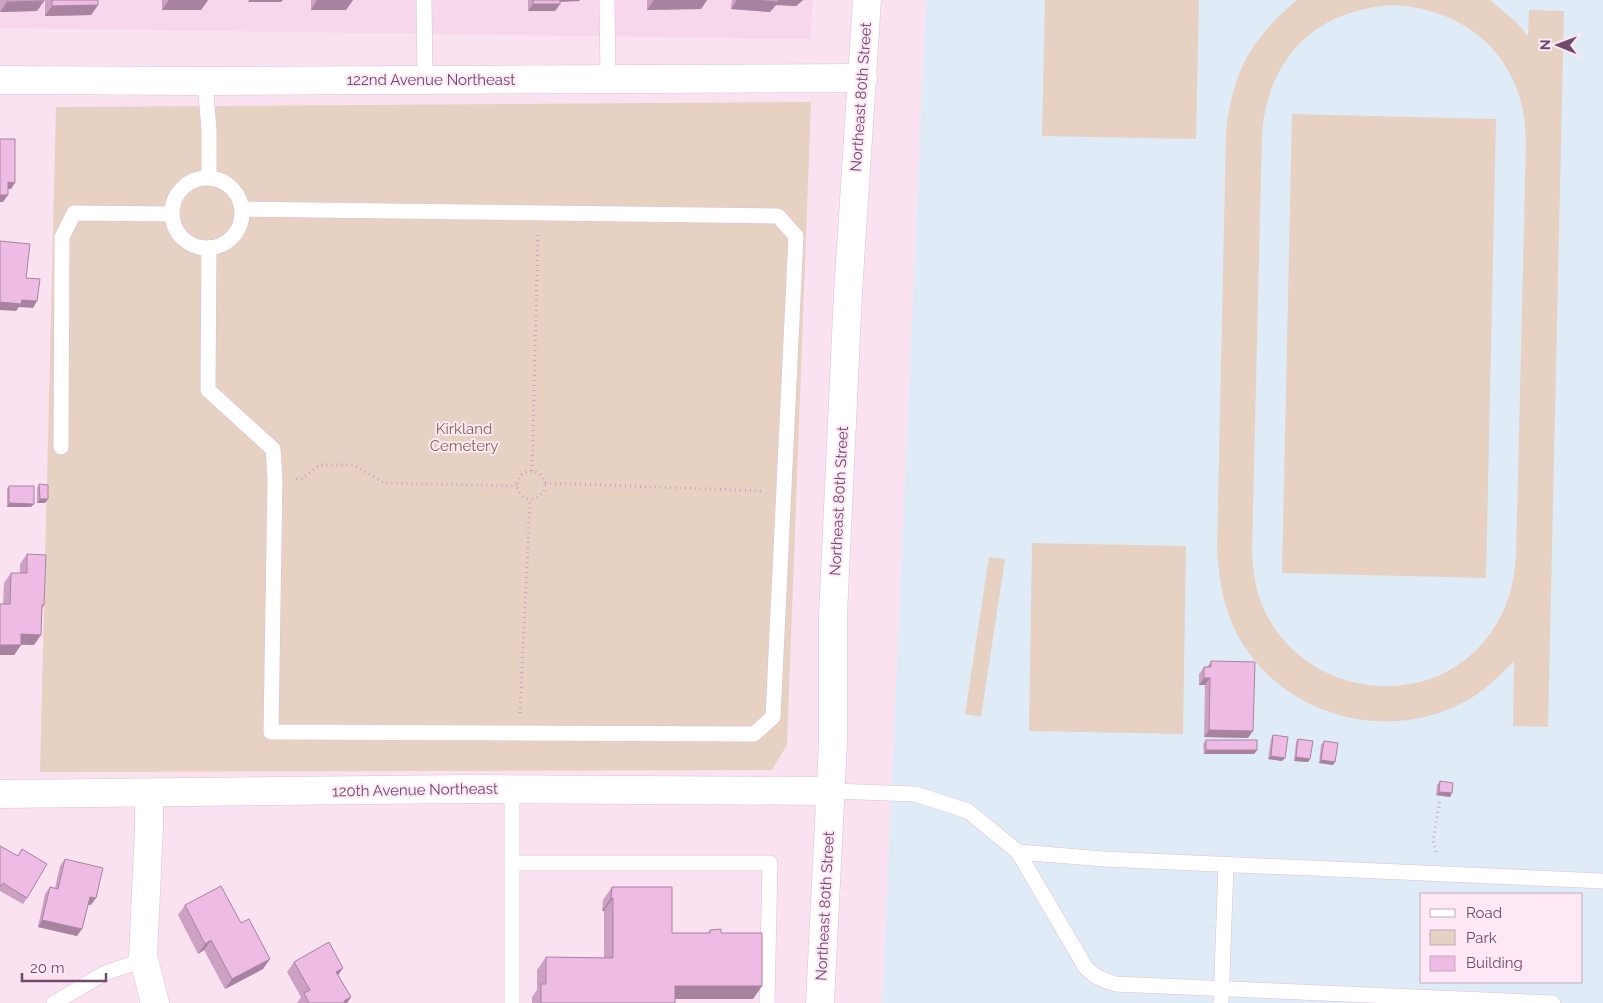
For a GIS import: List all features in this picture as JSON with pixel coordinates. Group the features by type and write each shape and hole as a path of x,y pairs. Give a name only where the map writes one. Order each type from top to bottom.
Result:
{"street":[{"name":"Northeast 80th Street","path":"820,1003 833,742 833,614 848,294 867,0"},
{"name":"122nd Avenue Northeast","path":"0,80 863,78"},
{"name":"120th Avenue Northeast","path":"0,794 512,789 831,791"},
{"path":"149,794 150,828 144,960 155,1003"}],"lane":[{"path":"424,0 425,80"},
{"path":"607,0 608,80"},
{"path":"205,81 209,130 209,177"},
{"path":"202,177 223,181 233,188 240,198 242,209 242,221 238,231 230,240 220,246 209,248 198,247 188,243 179,235 171,214 174,199 183,186 202,177"},
{"path":"209,248 208,390 273,449 275,479 272,732 754,734 773,717 796,236 778,216 242,209"},
{"path":"61,447 62,237 74,213 171,214"},
{"path":"512,789 512,1003"},
{"path":"831,791 915,794 968,811 1018,852 1086,968 1097,977 1114,984 1221,996 1553,1003"},
{"path":"1018,852 1104,859 1226,865 1603,880"},
{"path":"512,863 770,863 767,1003"},
{"path":"1221,996 1226,865"},
{"path":"54,1003 105,973 144,960"}],"path":[{"path":"532,471 539,213"},
{"path":"275,479 300,479 320,465 354,465 384,483 517,486"},
{"path":"532,471 541,474 545,483 540,496 530,499 525,498 521,494 517,486 519,477 532,471"},
{"path":"545,483 784,492"},
{"path":"519,733 530,499"},
{"path":"1434,840 1440,799"}],"shaded area":[{"path":"0,0 813,0 810,39 0,28"},
{"path":"926,0 1603,0 1603,1003 882,1003"}],"green space":[{"path":"1045,0 1199,0 1196,139 1042,136"},
{"path":"1297,0 1490,0 1515,21 1528,36 1529,10 1564,11 1548,727 1513,726 1514,661 1478,694 1433,715 1401,721 1369,720 1337,714 1306,702 1279,684 1256,662 1237,634 1228,614 1217,550 1226,133 1233,92 1246,58 1267,29","holes":["1396,5 1438,13 1456,21 1488,44 1512,78 1520,98 1525,124 1516,558 1505,608 1497,623 1472,654 1441,674 1406,685 1370,685 1334,676 1303,658 1277,631 1259,596 1256,585 1252,551 1262,134 1266,106 1274,81 1286,60 1302,41 1321,27 1343,15 1368,8"]},
{"name":"Kirkland Cemetery","path":"811,102 787,745 772,770 40,772 56,107"},
{"path":"1292,114 1496,119 1486,578 1282,573"},
{"path":"1032,543 1186,546 1183,734 1029,731"},
{"path":"989,557 1005,559 981,717 965,714"}],"building":[{"path":"7,0 44,0 44,1 7,2"},
{"path":"52,0 98,0 98,5 52,6"},
{"path":"533,0 560,0 560,4 533,4"},
{"path":"752,0 778,0 778,2"},
{"path":"0,139 15,139 15,183 8,182 8,195 0,195"},
{"path":"0,241 30,244 26,278 40,279 37,301 22,300 21,304 0,302"},
{"path":"39,484 48,485 48,499 40,499"},
{"path":"9,486 34,486 34,504 9,503"},
{"path":"27,554 46,555 41,635 21,634 21,645 0,645 0,604 10,604 11,573 27,573"},
{"path":"1211,661 1255,662 1253,731 1209,730 1210,678 1204,678 1204,667 1211,667"},
{"path":"1273,735 1288,737 1285,758 1271,756"},
{"path":"1298,739 1313,741 1310,759 1296,757"},
{"path":"1206,740 1257,740 1257,750 1206,750"},
{"path":"1324,741 1338,743 1335,762 1321,760"},
{"path":"1440,781 1453,783 1452,793 1439,792"},
{"path":"0,846 18,856 22,849 47,864 27,898 3,883 0,887"},
{"path":"65,859 103,868 96,898 90,897 82,929 42,920 50,887 58,889"},
{"path":"221,886 241,923 249,919 270,959 232,979 211,940 205,944 185,905"},
{"path":"612,887 672,887 672,933 710,933 710,930 721,929 721,933 762,933 762,986 675,986 675,1003 541,1003 541,984 546,984 546,957 613,958"},
{"path":"329,942 343,968 336,972 351,997 344,1001 345,1003 309,1003 304,993 310,990 294,962"}]}
